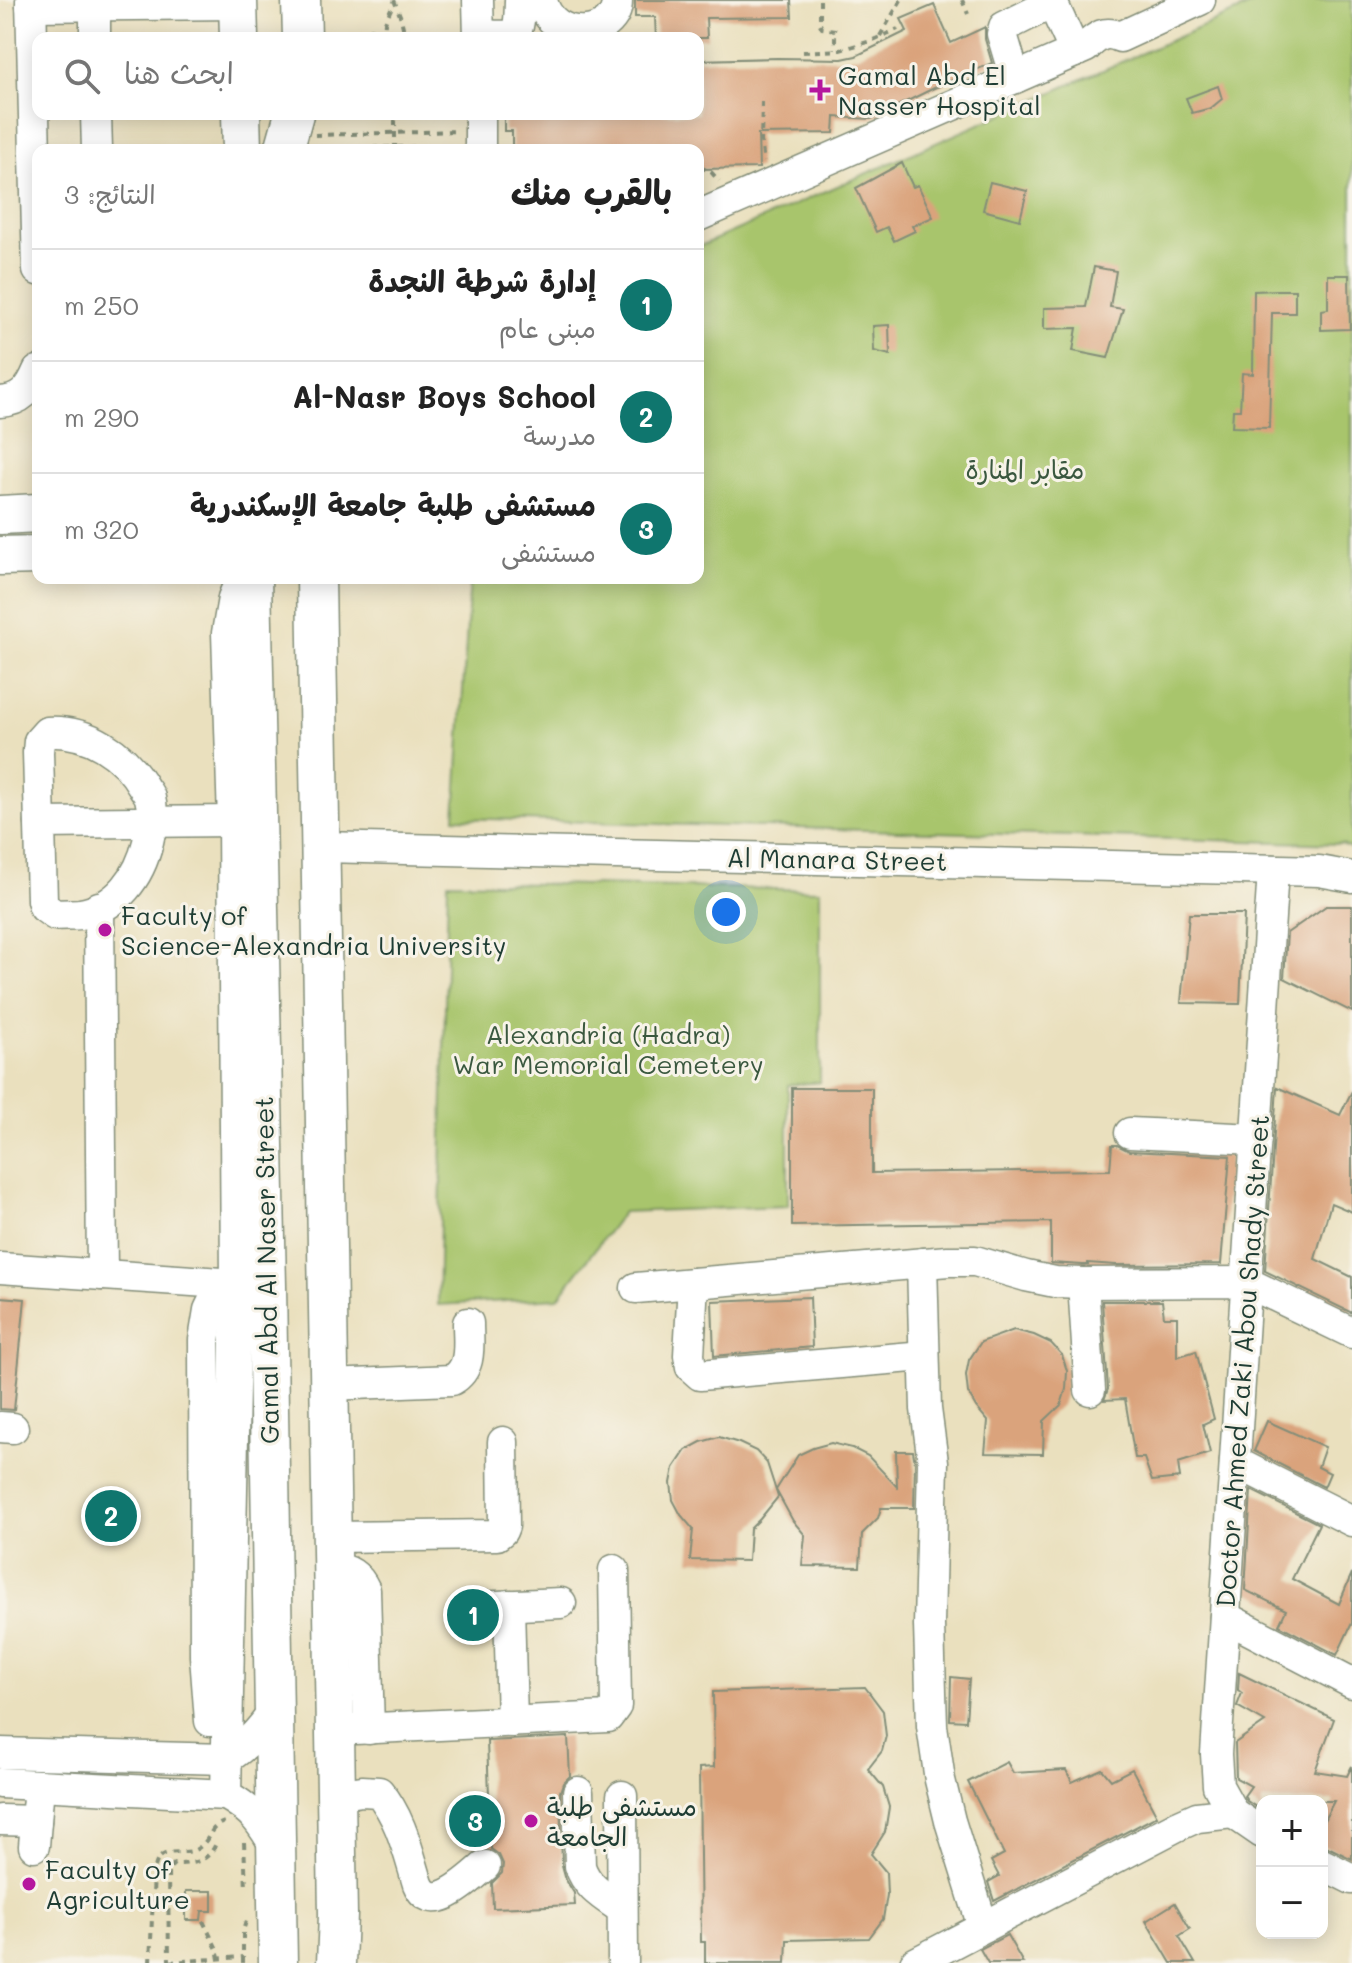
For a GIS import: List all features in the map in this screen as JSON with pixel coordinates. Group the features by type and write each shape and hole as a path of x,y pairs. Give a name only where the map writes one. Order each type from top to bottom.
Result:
{"main road":[{"path":"301,0 302,32"},
{"path":"241,120 242,144"},
{"path":"0,515 32,513"},
{"path":"0,556 32,555"},
{"name":"Gamal Abd Al Naser Street","path":"252,584 241,1284 271,1537 277,1850 255,1961"},
{"path":"290,584 301,889 323,957"},
{"path":"316,584 332,1562 351,1729 335,1795 336,1963"},
{"path":"271,1537 332,1562"},
{"path":"272,1582 332,1562"}],"street":[{"path":"478,0 479,32"},
{"path":"516,32 519,28 520,0"},
{"path":"542,0 548,16 559,26 585,32 610,19 617,7 617,0"},
{"path":"704,213 1080,50 1108,52 1117,47 1120,37 1200,0"},
{"path":"1015,78 1002,34 1004,27 1051,2 1080,50"},
{"path":"32,41 31,3 238,14"},
{"path":"95,6 95,32"},
{"path":"34,120 35,144"},
{"path":"96,120 97,144"},
{"path":"0,402 24,395 32,384"},
{"path":"239,584 227,633 241,1284"},
{"path":"47,732 88,738 114,752 135,772 150,799 152,821 143,863 128,886 107,903 82,913 55,915 44,907 40,823 39,741 47,732"},
{"path":"40,823 233,821"},
{"name":"Al Manara Street","path":"322,847 1319,871 1352,877"},
{"name":"Doctor Ahmed Zaki Abou Shady Street","path":"1233,1813 1218,1786 1216,1754 1273,870"},
{"path":"99,907 102,1275"},
{"path":"1130,1133 1256,1139"},
{"path":"636,1288 975,1261 1055,1282 1246,1282 1352,1333"},
{"path":"922,1263 926,1409 933,1462 929,1625 932,1726 950,1821 983,1927"},
{"path":"0,1268 241,1284"},
{"path":"693,1283 689,1355 691,1367 700,1375 924,1356"},
{"path":"1083,1283 1090,1390"},
{"path":"230,1809 226,1756 215,1742 211,1728 205,1656 204,1340 209,1310 241,1284"},
{"path":"329,1385 452,1380 461,1375 467,1366 468,1323"},
{"path":"332,1562 497,1535 504,1526 503,1442"},
{"path":"1235,1462 1352,1521"},
{"path":"351,1729 608,1717 616,1706 614,1570"},
{"path":"475,1607 561,1603"},
{"path":"509,1605 512,1722"},
{"path":"1225,1617 1352,1683"},
{"path":"0,1753 226,1756 239,1751 255,1737 274,1711"},
{"path":"0,1820 35,1833 58,1756"},
{"path":"0,1783 49,1786 230,1809 242,1804 264,1826 277,1850"},
{"path":"335,1795 379,1792 398,1819 418,1884 421,1891 428,1895 450,1894 485,1866"},
{"path":"578,1792 583,1877 591,1887 622,1909"},
{"path":"622,1796 623,1963"},
{"path":"915,1963 1197,1817 1233,1813 1256,1829"},
{"path":"1328,1867 1352,1879"}],"path":[{"path":"820,0 820,24 822,28 835,30 835,50"},
{"path":"879,37 901,0"},
{"path":"962,0 968,14"},
{"path":"394,1 406,32"},
{"path":"383,32 394,1"},
{"path":"803,52 840,50 898,29"},
{"path":"762,102 761,141 772,183"},
{"path":"395,121 395,144"},
{"path":"300,135 480,135"},
{"path":"300,135 361,144"},
{"path":"425,144 480,135"},
{"path":"150,1963 157,1862 165,1854 200,1847 215,1826 223,1822 230,1809"},
{"path":"243,1833 246,1895"},
{"path":"217,1841 203,1861 174,1864 168,1870 169,1962 255,1961 243,1931 247,1910"},
{"path":"203,1921 221,1961"}],"green space":[{"name":"مقابر المنارة","path":"1263,0 1352,0 1352,849 1342,844 455,818 470,584 704,584 704,244"},
{"name":"Alexandria (Hadra) War Memorial Cemetery","path":"448,882 820,890 820,1082 788,1085 788,1206 623,1212 558,1298 438,1305"}],"building":[{"path":"635,0 791,0 792,17 706,18 707,38 704,38 704,32 656,32 655,17 635,17"},
{"path":"934,5 951,43 985,27 992,63 871,119 835,117 834,133 758,134 759,168 704,169 704,144 512,144 512,131 504,131 504,120 704,120 704,60 842,59 856,56 907,31 901,19"},
{"path":"1218,86 1222,99 1211,108 1192,113 1186,98"},
{"path":"902,163 913,187 918,185 933,217 912,226 915,231 894,241 887,227 876,232 856,188"},
{"path":"990,182 1027,191 1020,220 983,210"},
{"path":"1094,267 1116,271 1110,307 1123,309 1108,358 1073,351 1077,328 1044,329 1044,308 1086,307"},
{"path":"1328,275 1349,275 1350,329 1321,330 1321,310 1328,309"},
{"path":"1295,290 1295,313 1272,313 1269,428 1232,427 1233,410 1240,410 1242,373 1253,374 1254,291"},
{"path":"889,325 890,355 874,351 873,326"},
{"path":"1326,906 1352,906 1352,1012 1284,978 1287,933"},
{"path":"1189,914 1244,914 1240,1004 1181,1003"},
{"path":"1277,1087 1340,1115 1352,1091 1352,1212 1331,1203 1315,1259 1352,1277 1352,1313 1265,1271"},
{"path":"792,1088 872,1088 872,1173 1110,1170 1112,1145 1129,1151 1230,1156 1221,1264 1051,1263 1051,1222 792,1226"},
{"path":"0,1297 25,1299 14,1410 0,1409"},
{"path":"810,1297 812,1347 714,1356 712,1301"},
{"path":"1102,1301 1162,1301 1164,1317 1177,1317 1177,1357 1196,1351 1214,1419 1203,1424 1210,1453 1178,1463 1180,1478 1152,1481 1144,1458 1135,1458 1125,1399 1104,1400 1108,1389"},
{"path":"1014,1330 1051,1343 1062,1355 1067,1371 1061,1405 1044,1421 1043,1454 985,1453 988,1421 968,1393 966,1375 969,1360 981,1342"},
{"path":"1267,1421 1325,1447 1318,1467 1330,1473 1324,1487 1254,1451"},
{"path":"719,1437 756,1451 767,1463 778,1497 750,1529 748,1561 690,1560 693,1529 673,1500 671,1483 674,1468 686,1450"},
{"path":"831,1443 868,1456 897,1487 896,1451 913,1451 914,1508 881,1508 878,1518 862,1534 860,1567 802,1566 805,1535 793,1521 776,1490 798,1455"},
{"path":"1251,1490 1319,1524 1292,1579 1339,1604 1352,1573 1352,1623 1337,1655 1279,1625 1286,1610 1245,1590"},
{"path":"1239,1673 1334,1719 1315,1771 1347,1776 1352,1766 1352,1859 1328,1848 1328,1812 1334,1801 1328,1801 1328,1795 1256,1795 1256,1807 1247,1801 1244,1796 1251,1786 1236,1778 1235,1743 1265,1722 1237,1706 1242,1693 1238,1690"},
{"path":"951,1677 969,1679 966,1721 950,1720"},
{"path":"865,1687 883,1711 886,1736 882,1751 868,1769 883,1787 889,1807 885,1832 871,1854 886,1872 887,1895 883,1919 869,1938 787,1940 786,1963 705,1963 705,1942 701,1942 699,1768 714,1767 713,1692"},
{"name":"مستشفى طلبة الجامعة","path":"568,1737 570,1776 560,1792 562,1866 574,1893 575,1905 493,1908 492,1883 502,1873 503,1864 499,1855 491,1849 487,1741"},
{"path":"1007,1762 1013,1773 1066,1770 1072,1782 1102,1769 1111,1780 1132,1769 1157,1816 994,1901 988,1882 999,1876 991,1861 1004,1854 968,1782"},
{"path":"186,1891 212,1891 212,1911 202,1911 201,1920 186,1920"},
{"path":"1175,1903 1190,1929 1179,1936 1195,1963 1171,1963 1146,1921"},
{"path":"1007,1935 1023,1963 988,1963 980,1949"}],"place":[{"name":"Gamal Abd El Nasser Hospital","path":"820,90"},
{"name":"Faculty of Science-Alexandria University","path":"105,930"},
{"name":"Al-Nasr Boys School","path":"111,1516"},
{"name":"إدارة شرطة النجدة","path":"473,1615"},
{"name":"مستشفى طلبة جامعة الإسكندرية","path":"475,1821"},
{"name":"مستشفى طلبة الجامعة","path":"531,1821"},
{"name":"Faculty of Agriculture","path":"29,1884"}]}
